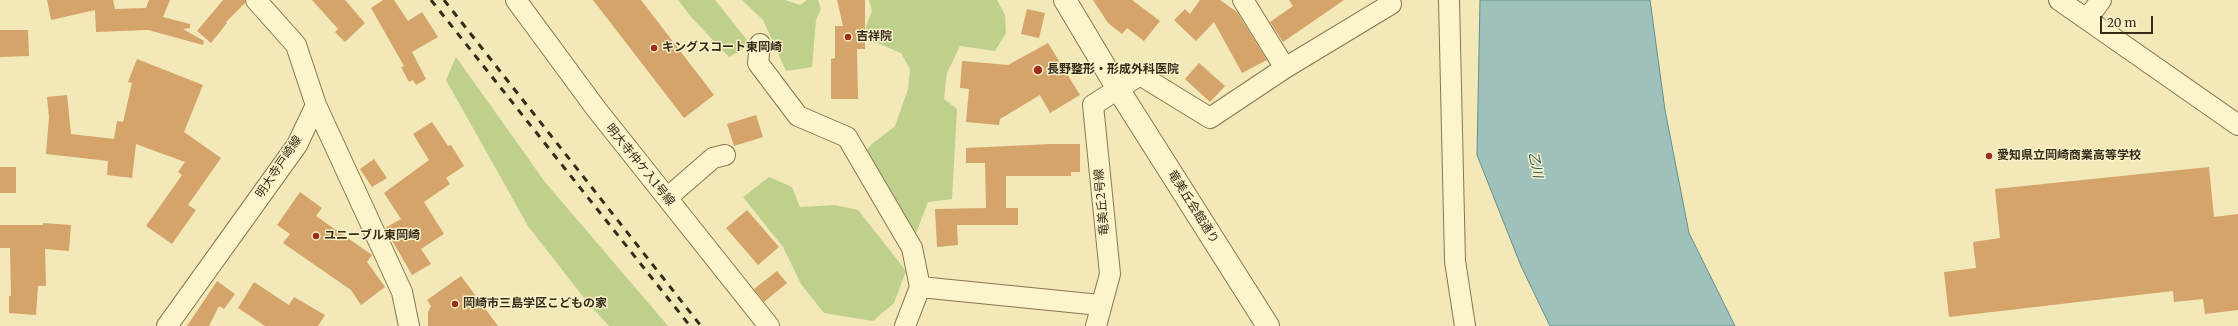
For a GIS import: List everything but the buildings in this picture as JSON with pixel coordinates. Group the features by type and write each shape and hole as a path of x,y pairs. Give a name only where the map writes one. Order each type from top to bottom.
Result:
{"street":[{"path":"256,0 296,45 316,105 402,292 409,326"},
{"name":"明大寺仲ケ入1号線","path":"516,0 597,110 769,326"},
{"name":"竜美丘会館通り","path":"1065,0 1118,89 1268,326"},
{"path":"1243,0 1285,68"},
{"path":"1118,89 1140,74 1210,118 1285,68 1391,4 1388,0"},
{"path":"1449,0 1455,261 1465,326"},
{"path":"2059,0 2238,125"},
{"path":"2087,19 2101,0"},
{"path":"760,44 758,63 798,116 847,137 912,248 920,287 905,326"},
{"name":"竜美丘2号線","path":"1096,326 1100,305 1110,274 1093,105 1118,89"},
{"name":"明大寺戸崎線","path":"167,326 198,280 297,144 316,105"},
{"path":"667,198 713,158 725,155"},
{"path":"920,287 1100,305"}],"green space":[{"path":"678,0 715,0 751,45 729,57 692,18"},
{"path":"742,0 785,0 800,5 807,0 818,0 821,9 816,20 812,67 786,71 763,20"},
{"path":"869,0 997,0 1005,15 1006,33 995,51 960,46 947,73 944,99 957,109 952,199 928,202 913,241 859,159 872,144 895,126 908,89 910,69 901,53 868,39 866,26 872,11"},
{"path":"456,57 545,182 668,326 609,326 588,303 528,226 446,80"},
{"path":"769,177 792,187 800,207 835,205 858,210 906,271 894,303 873,321 824,313 801,284 783,247 743,197"}],"water":[{"name":"乙川","path":"1480,0 1650,0 1665,110 1689,233 1735,326 1550,326 1521,266 1477,155"}],"railway":[{"path":"431,0 690,326"},
{"path":"444,0 701,326"}],"place":[{"name":"吉祥院","path":"848,37"},
{"name":"キングスコート東岡崎","path":"654,48"},
{"name":"長野整形・形成外科医院","path":"1038,70"},
{"name":"愛知県立岡崎商業高等学校","path":"1989,156"},
{"name":"ユニーブル東岡崎","path":"316,236"},
{"name":"岡崎市三島学区こどもの家","path":"455,304"}]}
